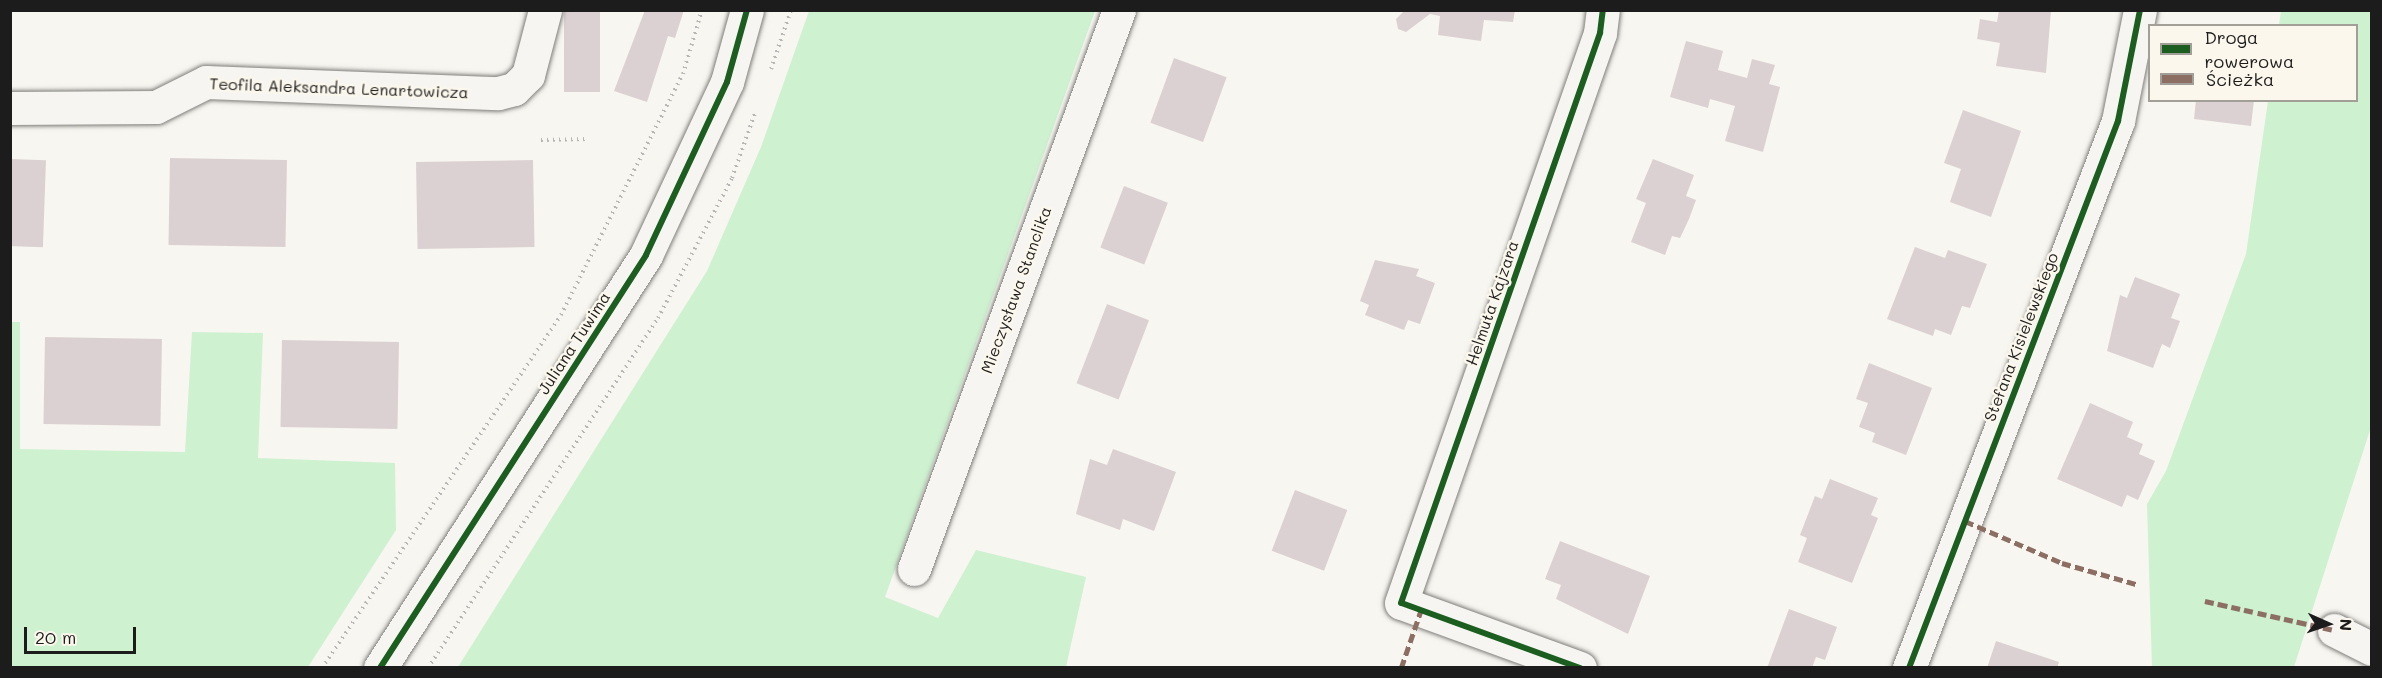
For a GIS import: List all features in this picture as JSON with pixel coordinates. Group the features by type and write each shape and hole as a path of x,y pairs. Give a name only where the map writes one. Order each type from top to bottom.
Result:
{"street":[{"name":"Teofila Aleksandra Lenartowicza","path":"10,108 156,107 206,82 498,93 514,88 528,75 545,10"},
{"name":"Juliana Tuwima","path":"380,668 646,255 727,82 747,10"},
{"name":"Mieczysława Stanclika","path":"914,569 1119,10"},
{"name":"Helmuta Kajzara","path":"1580,668 1401,603 1600,33 1603,10"},
{"name":"Stefana Kisielewskiego","path":"1909,668 2118,121 2140,10"},
{"path":"2334,630 2372,649"}],"path":[{"path":"322,668 561,315 683,74 702,10"},
{"path":"541,140 587,139"}],"green space":[{"path":"809,11 1095,11 885,597 938,618 976,550 1086,577 1066,667 458,667 707,271 761,147"},
{"path":"2281,11 2371,11 2371,427 2294,667 2152,667 2147,504 2166,471 2246,254 2268,102 2358,102 2358,24 2279,24"},
{"path":"11,322 20,322 20,449 185,452 192,332 263,333 258,458 395,463 396,530 308,667 11,667"}],"building":[{"path":"564,10 600,10 600,92 564,92"},
{"path":"645,10 684,10 675,38 668,36 647,102 614,91"},
{"path":"1405,10 1515,10 1513,22 1484,20 1481,41 1438,35 1440,16 1430,14 1406,32 1398,29 1396,19"},
{"path":"1999,10 2051,10 2046,73 1996,66 2000,43 1977,39 1980,19 1997,22"},
{"path":"1686,41 1723,51 1718,70 1747,78 1752,59 1775,65 1769,84 1780,87 1763,152 1725,141 1735,106 1710,99 1708,108 1670,97"},
{"path":"1174,58 1227,77 1203,142 1150,123"},
{"path":"2196,102 2254,102 2251,126 2194,119"},
{"path":"1963,110 2021,131 1991,217 1950,202 1961,169 1944,163"},
{"path":"170,158 287,160 285,247 168,245"},
{"path":"10,159 46,160 43,247 10,246"},
{"path":"1653,159 1694,175 1686,196 1696,200 1680,238 1672,236 1665,255 1631,242 1646,203 1636,199"},
{"path":"533,160 535,247 418,249 416,162"},
{"path":"1124,186 1168,203 1144,264 1100,248"},
{"path":"1915,247 1945,258 1948,250 1987,264 1970,308 1962,306 1951,335 1935,329 1933,336 1887,319"},
{"path":"1375,260 1419,269 1416,276 1435,283 1420,324 1408,320 1404,330 1365,315 1369,305 1360,301"},
{"path":"2135,277 2180,294 2171,318 2180,321 2170,348 2162,344 2153,368 2107,351 2120,295 2127,298"},
{"path":"1107,304 1149,320 1119,399 1077,383"},
{"path":"45,337 162,339 160,426 43,424"},
{"path":"282,340 399,342 397,429 280,427"},
{"path":"1869,363 1932,388 1906,455 1872,442 1875,433 1859,427 1868,403 1856,399"},
{"path":"2090,403 2133,422 2127,437 2143,444 2139,454 2155,461 2138,500 2127,495 2122,507 2057,479"},
{"path":"1113,449 1176,472 1154,531 1123,519 1120,530 1076,514 1090,459 1107,465"},
{"path":"1830,479 1878,498 1871,515 1878,518 1852,583 1798,562 1807,538 1800,535 1815,496 1822,499"},
{"path":"1295,490 1347,510 1324,571 1272,551"},
{"path":"1560,541 1650,576 1628,634 1556,599 1561,585 1545,579"},
{"path":"1789,609 1837,627 1825,660 1816,657 1812,668 1767,668"},
{"path":"1996,641 2059,662 2057,668 1987,668"}],"marked path":[{"path":"1965,521 2062,563 2139,585"},
{"path":"2205,601 2334,630"},
{"path":"1401,668 1421,610"}],"cycle path":[{"path":"380,668 646,255 727,82 747,10"},
{"path":"1580,668 1401,603 1600,33 1603,10"},
{"path":"1909,668 2118,121 2140,10"}]}
